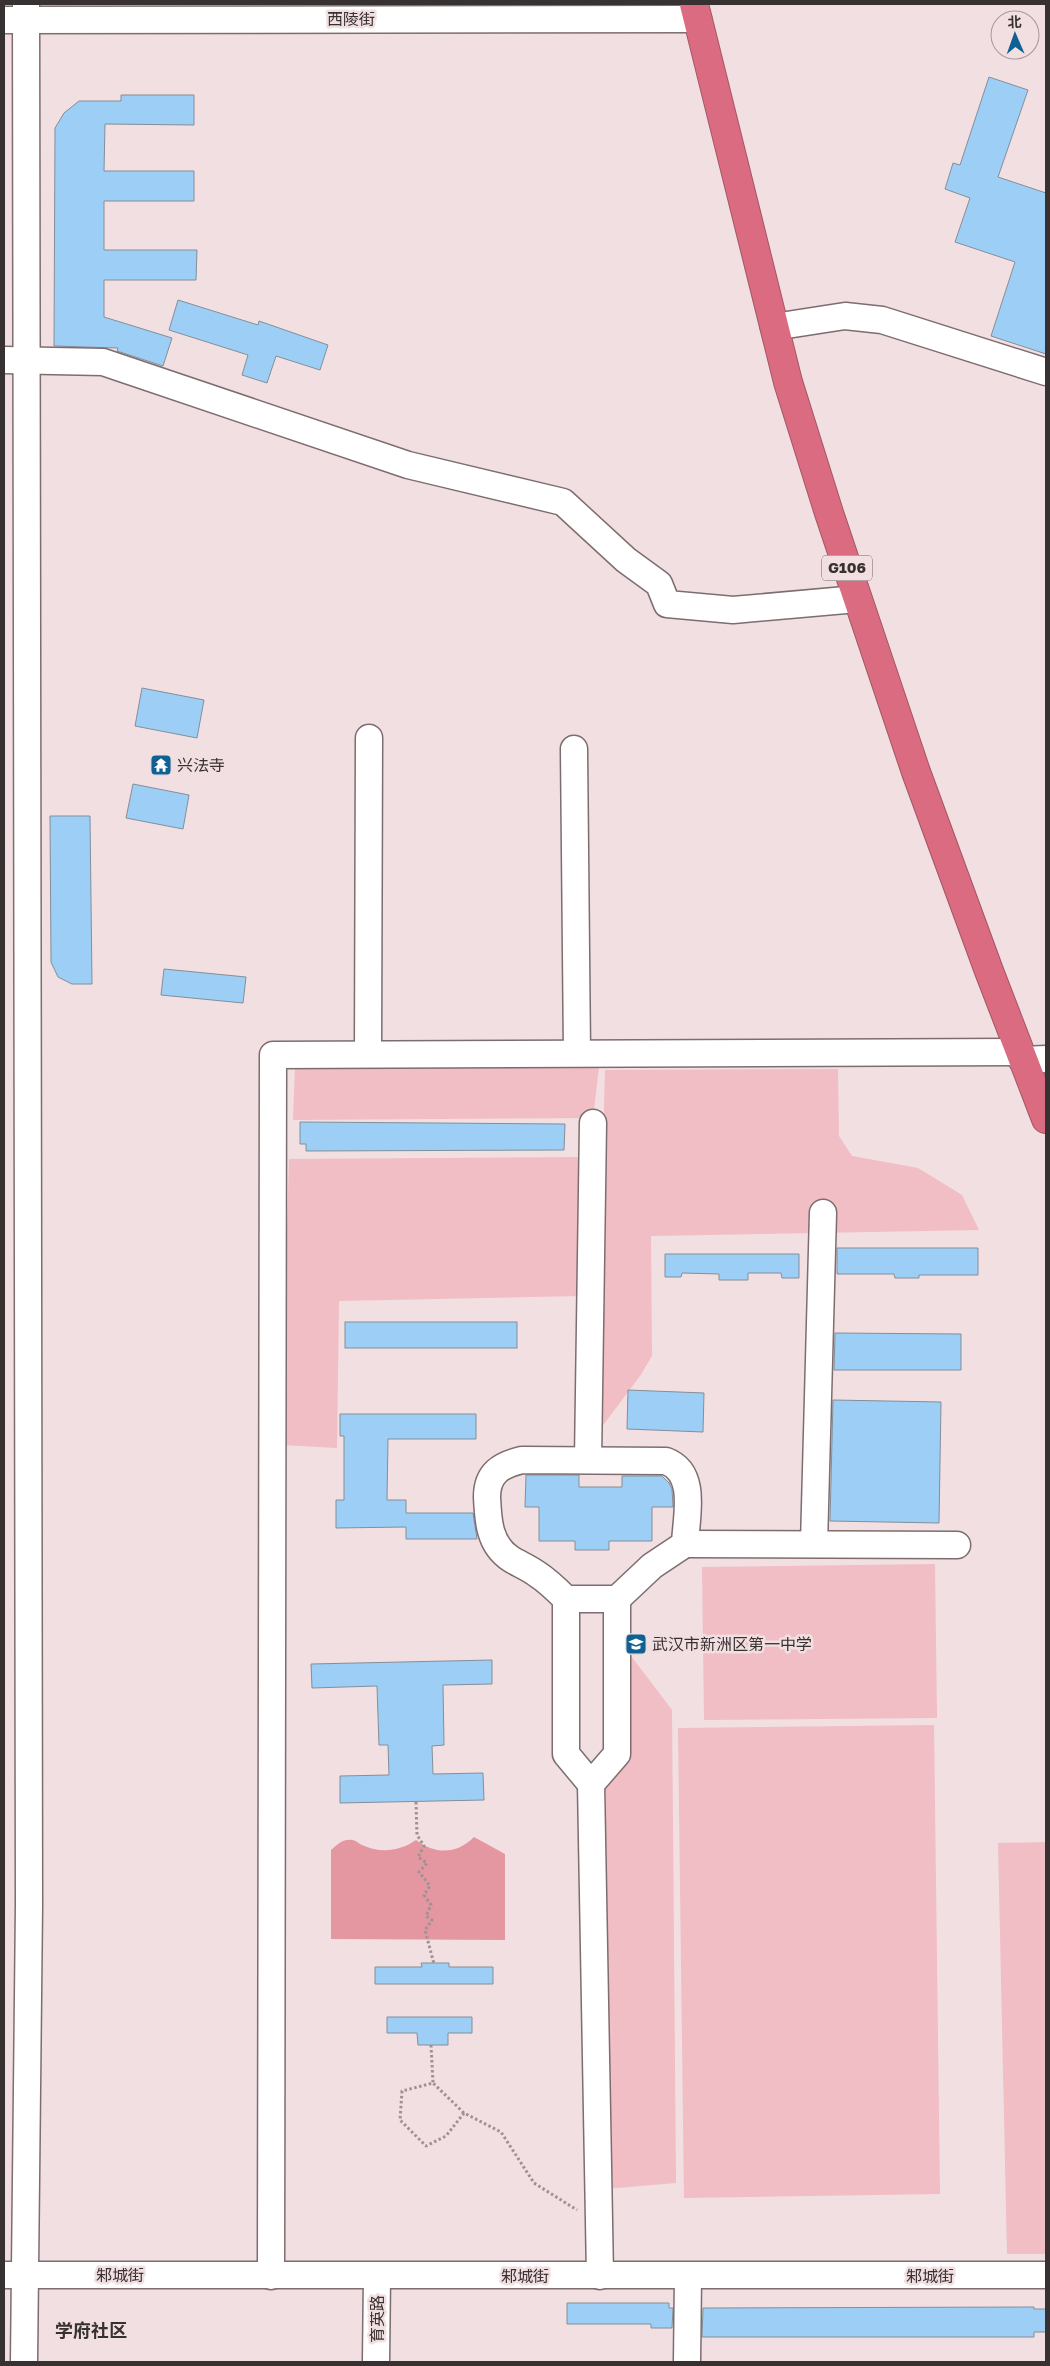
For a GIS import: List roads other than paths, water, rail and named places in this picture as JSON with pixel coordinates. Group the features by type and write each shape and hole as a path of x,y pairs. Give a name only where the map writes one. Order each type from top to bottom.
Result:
{"highway":[{"name":"G106","path":"696,11 788,382 857,599 913,763 1029,1057 1046,1119"}],"street":[{"name":"西陵街","path":"19,14 696,11"},
{"path":"19,14 15,360 29,1905 14,2275 24,2362"},
{"path":"774,327 845,316 882,320 1046,372"},
{"path":"15,360 103,362 408,465 563,502 626,560 659,584 667,604 734,610 857,599"},
{"path":"368,1054 369,738"},
{"path":"574,749 577,1053"},
{"path":"271,2276 273,1055 577,1053 1029,1057"},
{"path":"588,1460 593,1123"},
{"path":"814,1544 823,1213"},
{"path":"685,1544 687,1484 678,1467 666,1461 522,1460 502,1467 487,1484 488,1520 493,1539 510,1558 536,1573 566,1599 617,1599 652,1566 685,1544 957,1545"},
{"path":"566,1599 566,1754 591,1784 600,2276"},
{"path":"591,1784 617,1754 617,1599"},
{"name":"邾城街","path":"14,2275 1046,2275"},
{"name":"育英路","path":"376,2362 377,2276"},
{"path":"687,2362 688,2276"}],"place":[{"name":"兴法寺","path":"161,765"},
{"name":"武汉市新洲区第一中学","path":"636,1644"}],"district":[{"name":"学府社区","path":"91,2331"}]}
